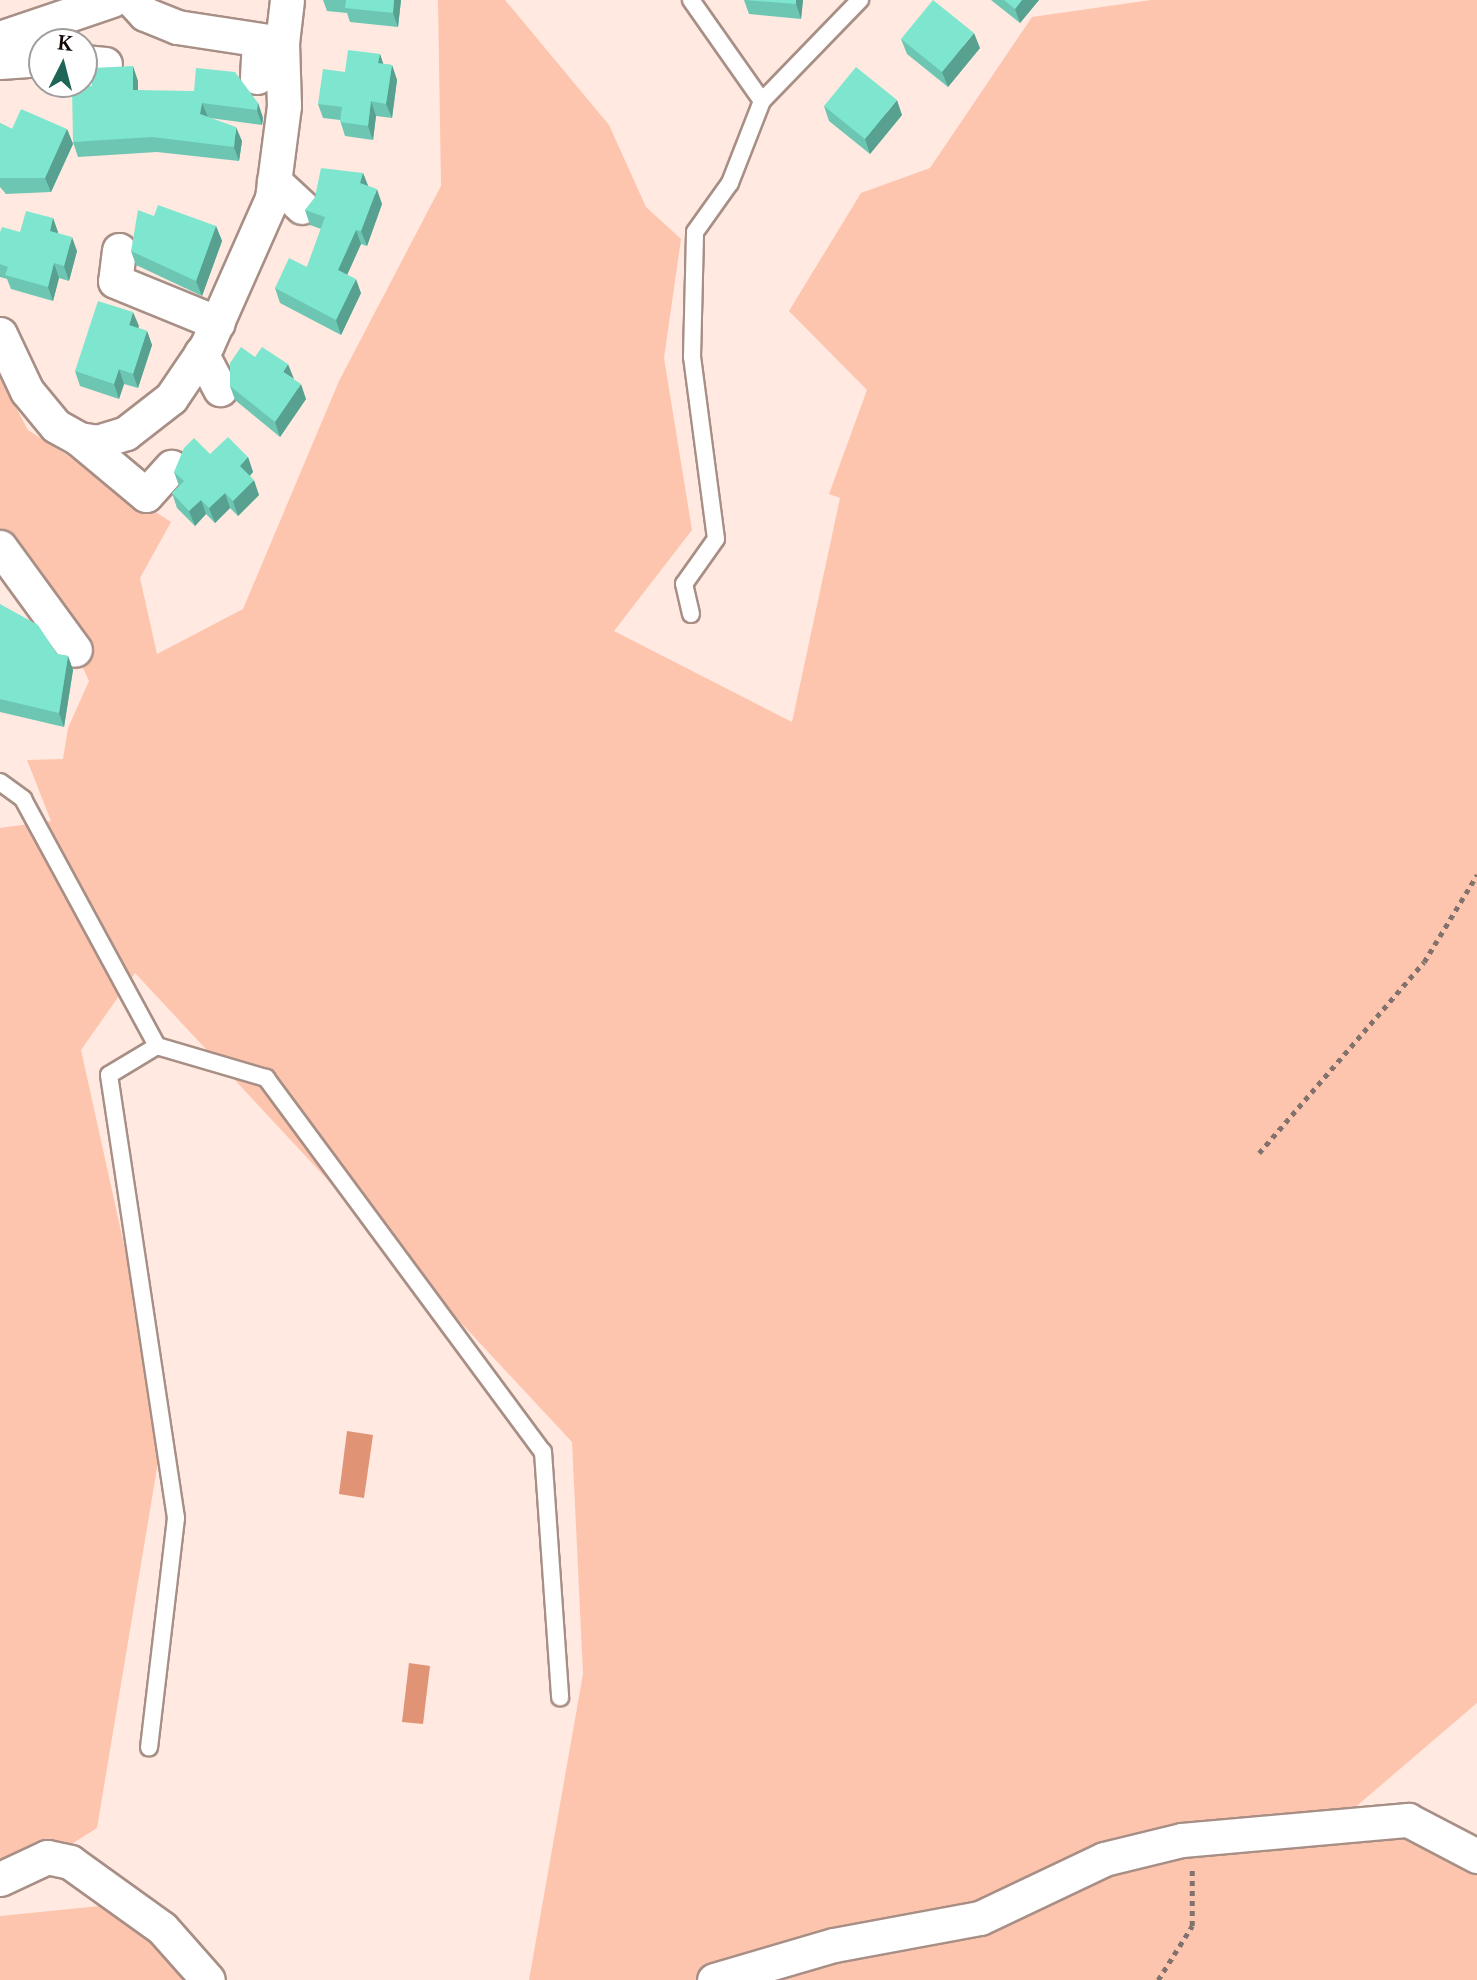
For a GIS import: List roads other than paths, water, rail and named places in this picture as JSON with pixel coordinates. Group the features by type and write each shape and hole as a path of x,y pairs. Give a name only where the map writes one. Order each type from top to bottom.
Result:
{"street":[{"path":"0,38 112,0"},
{"path":"132,0 145,14 177,27 270,41"},
{"path":"257,77 287,0"},
{"path":"79,439 97,442 126,433 171,398 218,323 258,274 274,181 297,105 270,41"},
{"path":"0,62 28,60"},
{"path":"274,181 302,207"},
{"path":"119,250 115,281 218,323"},
{"path":"12,338 27,391 56,426 79,439 146,495 171,467"},
{"path":"201,353 220,388"},
{"path":"0,547 75,650"},
{"path":"714,1980 834,1945 980,1918 1104,1859 1182,1840 1408,1820 1477,1856"},
{"path":"0,1879 47,1857 70,1863 162,1928 208,1980"}],"lane":[{"path":"691,0 762,101"},
{"path":"691,614 684,584 716,539 692,357 695,232 730,183 762,101 856,1"},
{"path":"0,782 23,799 157,1046 266,1078 543,1452 560,1697"},
{"path":"149,1747 176,1518 110,1075 157,1046"}]}
